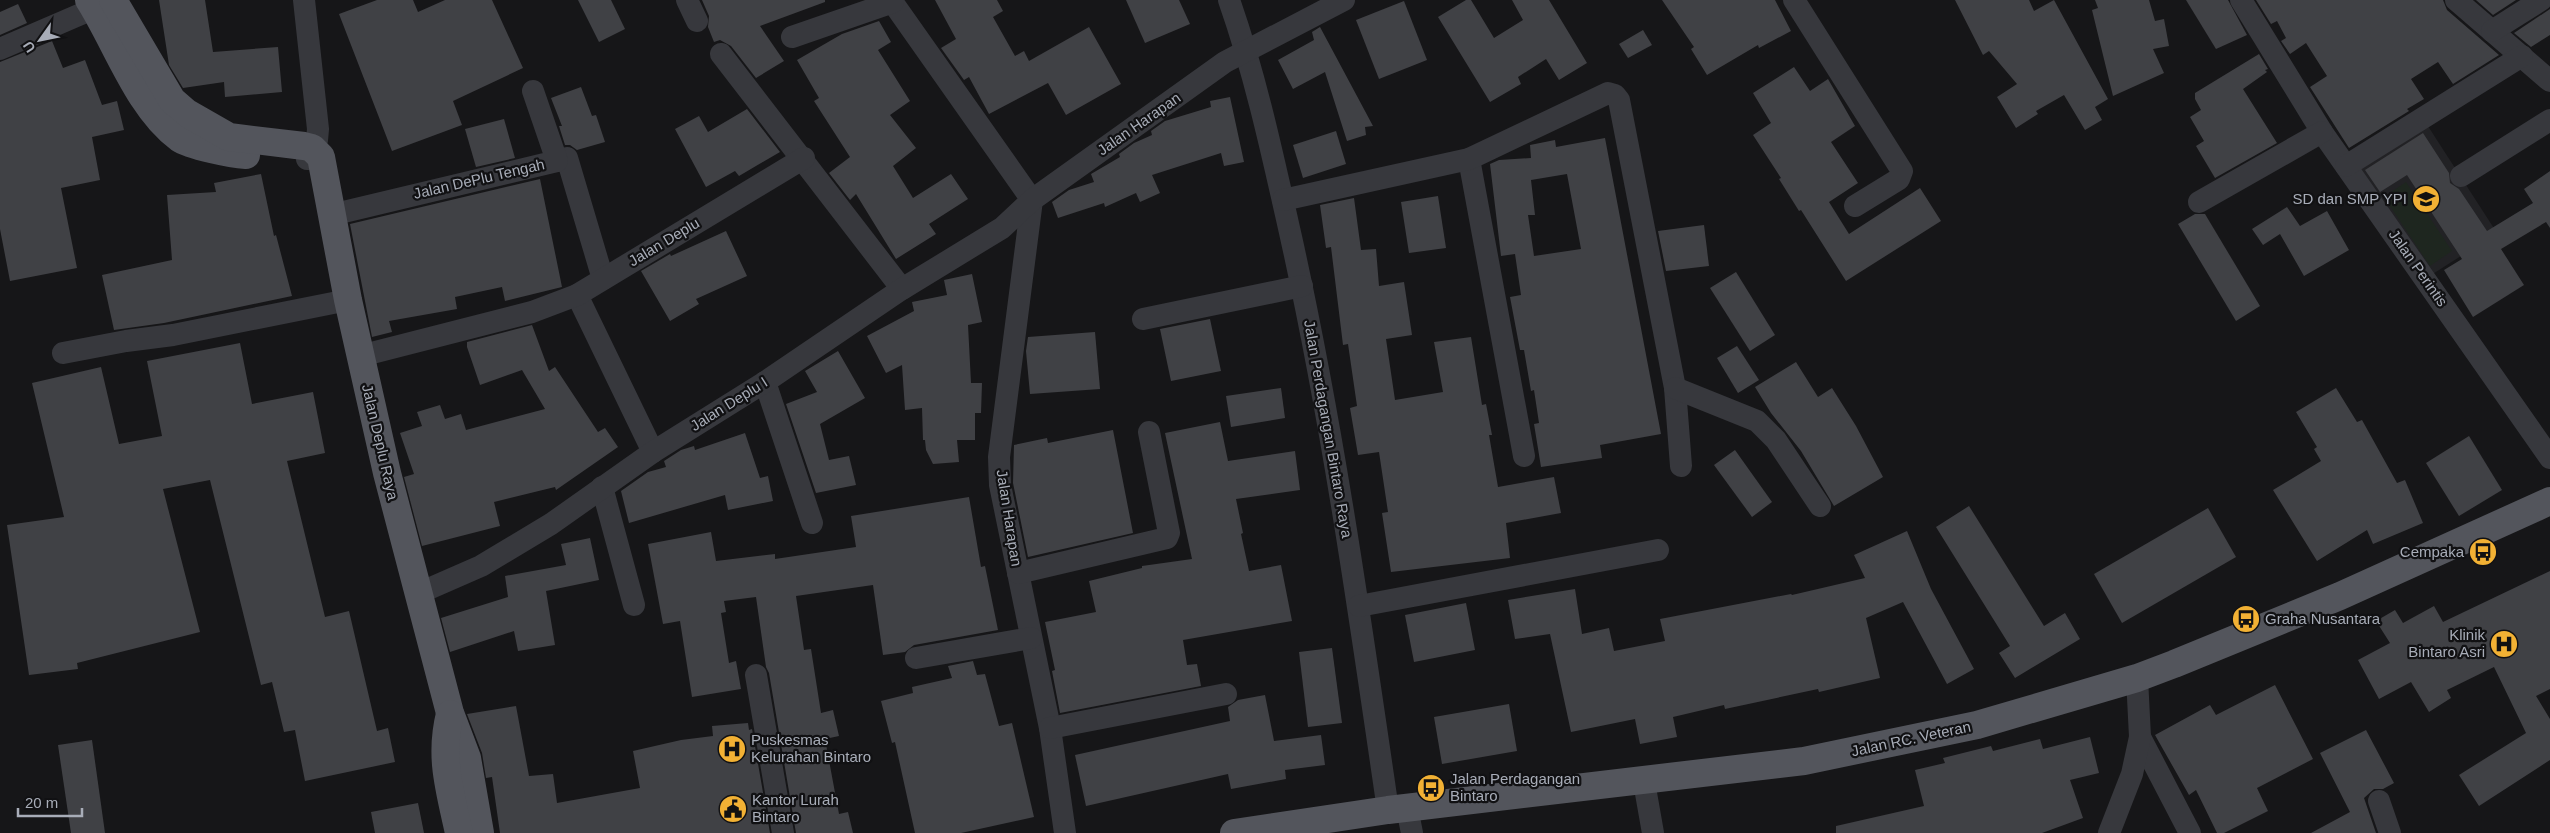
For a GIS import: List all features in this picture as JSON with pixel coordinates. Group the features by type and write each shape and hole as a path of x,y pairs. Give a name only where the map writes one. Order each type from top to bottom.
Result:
{"main road":[{"path":"102,2 137,86 156,115 180,138 314,158"},
{"name":"Jalan Deplu Raya","path":"314,158 331,215 360,356 417,594 450,713 466,758 480,833"},
{"name":"Jalan RC. Veteran","path":"1234,833 1402,817 1804,761 1977,724 2137,678 2340,596 2550,501"},
{"name":"Jalan Deplu Raya","path":"450,713 445,733 444,761 458,833"}],"street":[{"path":"304,0 318,130 314,158"},
{"path":"687,0 697,21"},
{"name":"Jalan Perdagangan Bintaro Raya","path":"1229,0 1247,52 1302,286 1316,354 1358,606 1402,817"},
{"name":"Jalan Harapan","path":"1065,833 1050,728 1000,485 999,457 1032,200 1225,62 1344,0"},
{"path":"1794,0 1902,171 1899,178 1855,206"},
{"name":"Jalan Perintis","path":"2241,0 2322,132 2550,458"},
{"path":"2456,0 2550,81"},
{"path":"2492,31 2541,0"},
{"path":"792,36 892,1 1032,200"},
{"path":"0,49 102,2"},
{"path":"721,54 804,158 902,289"},
{"path":"2346,166 2522,56"},
{"name":"Jalan DePlu Tengah","path":"331,215 557,161 533,91"},
{"path":"1282,200 1469,159 1608,94 1617,97 1675,388 1681,466"},
{"path":"2461,176 2550,120"},
{"path":"2199,202 2322,132"},
{"path":"557,161 567,158 603,279"},
{"name":"Jalan Deplu","path":"360,356 532,312 576,295 804,158"},
{"path":"1469,159 1524,456"},
{"name":"Jalan Deplu I","path":"417,594 481,566 552,524 653,452 765,382 902,289 1002,228 1032,200"},
{"path":"1142,319 1302,286"},
{"path":"576,295 653,452"},
{"path":"63,353 173,336 348,300"},
{"path":"765,382 812,523"},
{"path":"1675,388 1757,421 1776,440 1820,506"},
{"path":"1018,572 1167,538 1169,533 1149,432"},
{"path":"602,487 634,605"},
{"path":"1358,606 1658,550"},
{"path":"916,658 1031,638"},
{"path":"756,675 784,833"},
{"path":"2110,833 2132,774 2140,737 2137,678"},
{"path":"1050,728 1226,694"},
{"path":"2140,737 2190,833"},
{"path":"1644,782 1653,833"},
{"path":"2379,801 2390,833"}],"shaded area":[{"name":"SD dan SMP YPI","path":"2424,120 2497,233 2428,277 2355,165"},
{"path":"2406,182 2452,251 2430,266 2384,197"}],"building":[{"path":"159,0 205,0 213,52 278,47 282,92 225,97 224,82 183,88 169,65"},
{"path":"377,0 413,0 418,12 445,0 492,0 523,68 453,101 462,125 392,151 339,14"},
{"path":"578,0 611,0 625,29 599,42"},
{"path":"702,0 825,0 825,2 760,26 784,61 756,78 731,46 720,40 714,42 708,27 709,16"},
{"path":"935,0 997,0 1003,11 993,17 1015,56 1024,51 1029,61 1089,27 1121,84 1066,115 1048,83 989,114 969,77 964,80 941,48 956,39"},
{"path":"1126,0 1179,0 1190,24 1145,43"},
{"path":"1466,0 1471,0 1494,38 1523,20 1512,0 1549,0 1587,63 1559,80 1546,59 1518,77 1521,84 1490,102 1438,17"},
{"path":"1662,0 1775,0 1791,31 1759,48 1758,45 1707,75 1691,49 1694,47"},
{"path":"1955,0 2029,0 2034,11 2054,0 2108,99 2095,107 2102,120 2085,130 2064,95 2036,111 2038,114 2016,128 1997,97 2017,84 1989,51 1983,55"},
{"path":"2095,0 2149,0 2155,21 2164,19 2169,46 2153,49 2164,73 2113,96 2092,10 2098,8"},
{"path":"2186,0 2228,0 2247,35 2216,49"},
{"path":"2256,0 2443,0 2447,10 2499,55 2453,84 2438,62 2411,79 2424,99 2407,109 2409,111 2349,148 2310,87 2327,76 2306,43 2290,54 2281,41 2286,38 2277,21 2271,24"},
{"path":"2476,0 2516,0 2493,15"},
{"path":"1404,1 1427,60 1379,79 1356,20"},
{"path":"18,4 27,23 0,35 0,12"},
{"path":"2550,9 2550,35 2531,47 2514,33"},
{"path":"879,21 891,42 878,50 910,101 890,115 916,148 893,166 913,198 951,174 968,199 929,224 936,234 896,259 856,194 850,200 829,173 850,157 814,101 819,98 797,60 842,34"},
{"path":"1320,27 1373,126 1365,127 1366,135 1347,141 1325,72 1293,89 1278,60 1314,40 1312,32"},
{"path":"1643,30 1652,45 1628,58 1619,44"},
{"path":"52,41 63,68 85,60 102,105 117,101 124,130 92,137 100,180 61,188 77,268 10,281 0,229 0,62"},
{"path":"2259,54 2268,69 2265,70 2267,72 2243,89 2277,143 2215,178 2196,146 2204,141 2190,117 2201,110 2195,99 2195,93"},
{"path":"1794,67 1810,91 1828,79 1855,126 1831,142 1858,183 1829,202 1849,234 1920,188 1941,221 1846,281 1801,210 1799,211 1779,179 1781,178 1753,135 1771,123 1753,93"},
{"path":"581,87 592,116 596,115 605,142 577,150 570,145 565,145 559,126 562,126 551,98"},
{"path":"1230,97 1244,162 1224,166 1221,153 1152,175 1160,193 1140,202 1136,193 1105,207 1104,203 1058,218 1052,202 1069,190 1094,182 1091,174 1120,157 1119,154 1134,143 1152,135 1151,131 1165,121 1211,107 1210,101"},
{"path":"747,109 780,152 739,176 735,171 706,187 675,129 699,116 708,132"},
{"path":"504,119 515,158 476,167 465,129"},
{"path":"1336,131 1346,164 1303,178 1293,145"},
{"path":"2423,133 2449,173 2450,183 2459,189 2487,231 2533,203 2524,189 2550,171 2550,228 2546,222 2501,249 2524,285 2473,317 2444,270 2462,259 2407,175 2380,192 2365,170"},
{"path":"1605,138 1661,434 1600,445 1602,458 1541,467 1534,424 1539,423 1534,390 1531,391 1524,350 1520,350 1510,297 1521,295 1515,254 1501,256 1490,164 1499,160 1531,158 1530,145 1555,140 1556,147","holes":["1567,174 1581,249 1534,256 1528,215 1535,215 1531,180"]},
{"path":"261,174 274,236 276,235 292,296 164,323 114,330 102,275 172,260 167,195 216,192 214,183"},
{"path":"540,179 562,287 505,301 502,287 455,297 457,309 389,321 392,332 372,337 350,224"},
{"path":"1438,196 1446,248 1409,253 1401,202"},
{"path":"1354,198 1361,250 1376,249 1379,286 1404,282 1412,335 1386,339 1395,400 1443,392 1434,342 1471,337 1482,405 1486,404 1492,435 1489,435 1498,487 1554,477 1561,513 1506,523 1510,558 1391,572 1382,513 1388,512 1379,452 1358,455 1350,408 1357,406 1348,344 1343,345 1331,247 1326,248 1320,205"},
{"path":"2287,207 2300,226 2327,211 2349,250 2304,276 2280,234 2263,245 2252,229"},
{"path":"2195,214 2205,214 2260,306 2236,321 2178,224"},
{"path":"1704,225 1709,266 1666,271 1658,231"},
{"path":"726,231 747,276 696,299 699,304 670,321 641,271 670,254 671,256"},
{"path":"1736,272 1775,335 1750,351 1710,288"},
{"path":"972,274 982,322 968,325 971,383 982,383 981,413 975,413 975,440 957,440 959,462 933,464 926,450 925,440 923,440 922,408 905,410 902,365 886,373 867,336 914,311 912,302 947,295 944,280"},
{"path":"1210,319 1221,371 1171,381 1160,329"},
{"path":"532,325 549,371 555,367 598,432 605,428 618,447 556,490 555,487 494,502 500,526 422,546 404,477 414,474 400,433 422,426 417,412 440,405 445,419 461,414 466,430 545,409 522,370 480,385 467,347 467,342"},
{"path":"1095,332 1100,389 1030,394 1026,351 1028,337"},
{"path":"240,343 252,404 313,392 325,453 287,461 325,617 349,611 377,731 388,728 395,762 305,781 295,730 284,732 272,682 261,685 210,480 163,489 200,632 77,663 78,669 29,675 7,525 64,517 32,383 101,367 119,444 162,436 147,361"},
{"path":"1737,346 1759,380 1738,393 1717,358"},
{"path":"838,351 865,398 820,424 829,460 849,456 856,485 816,493 786,404 817,392 805,371"},
{"path":"1796,362 1818,397 1832,388 1856,426 1883,477 1834,506 1801,451 1771,413 1755,387"},
{"path":"1281,388 1285,418 1231,427 1226,396"},
{"path":"2336,388 2357,422 2362,420 2397,483 2405,480 2423,523 2373,544 2367,530 2317,561 2273,490 2321,461 2314,449 2317,447 2296,412"},
{"path":"1220,422 1228,461 1295,451 1300,490 1236,499 1249,571 1281,565 1292,621 1183,640 1187,665 1197,664 1201,686 1060,713 1052,671 1055,670 1045,622 1096,612 1089,581 1142,568 1142,566 1192,559 1165,433"},
{"path":"1113,430 1133,533 1028,557 1013,483 1014,445 1047,438 1048,443"},
{"path":"745,433 760,478 768,476 773,501 728,510 725,495 629,523 621,491 648,472 666,467 664,461 681,450 694,446 695,450"},
{"path":"2469,436 2502,490 2459,516 2426,463"},
{"path":"1735,450 1772,502 1752,517 1714,465"},
{"path":"969,497 981,567 985,566 998,630 914,645 905,652 883,655 873,585 796,596 804,650 811,649 821,713 833,710 839,736 825,739 839,814 848,812 853,833 796,833 769,673 766,667 756,597 724,601 726,612 721,613 729,663 736,661 741,689 692,697 680,621 663,624 648,544 711,532 716,561 775,554 775,559 856,547 851,516"},
{"path":"1969,506 2044,626 2065,613 2080,639 2015,678 1999,653 2010,646 1936,527"},
{"path":"2208,508 2236,557 2122,623 2094,574"},
{"path":"1907,531 1931,589 1974,669 1947,684 1903,602 1866,618 1880,678 1819,692 1818,689 1725,709 1724,705 1673,717 1677,737 1640,744 1635,719 1571,732 1550,634 1515,639 1508,600 1575,589 1582,634 1609,628 1614,651 1665,641 1660,619 1792,595 1865,578 1854,555"},
{"path":"590,538 599,580 546,591 555,645 518,651 514,631 450,652 441,618 508,597 505,576 566,565 561,544"},
{"path":"2550,571 2550,689 2536,696 2550,719 2550,760 2479,806 2459,775 2526,733 2494,667 2447,690 2451,698 2429,712 2411,682 2379,699 2358,660 2390,643 2376,621 2395,610 2403,623 2434,606 2443,622"},
{"path":"1466,603 1475,650 1414,662 1405,615"},
{"path":"1332,648 1342,723 1308,727 1299,652"},
{"path":"973,661 977,675 985,674 999,726 1012,723 1034,817 961,833 915,833 895,742 892,743 881,701 913,693 912,687 952,678 948,666"},
{"path":"2275,685 2313,759 2257,788 2268,811 2224,833 2217,833 2196,790 2189,795 2155,735 2210,705 2216,715"},
{"path":"1265,695 1274,741 1321,735 1325,765 1285,770 1286,779 1231,789 1228,774 1086,806 1075,755 1230,721 1228,707 1238,700"},
{"path":"1509,704 1517,751 1442,764 1434,717"},
{"path":"516,706 529,776 553,774 557,803 640,788 633,751 681,740 713,736 712,726 748,723 749,730 752,729 770,833 500,833 492,777 486,778 482,753 467,714"},
{"path":"2366,730 2394,783 2383,789 2374,789 2364,798 2376,833 2311,833 2350,812 2320,753"},
{"path":"2090,737 2099,773 2070,780 2083,818 2042,833 1836,833 1836,826 1924,806 1915,770 1945,763 1943,758 1991,746 1993,751 2040,739 2043,749"},
{"path":"92,740 105,833 71,833 58,745"},
{"path":"418,803 424,833 375,833 371,812"}],"place":[{"name":"SD dan SMP YPI","path":"2426,199"},
{"name":"Cempaka","path":"2483,552"},
{"name":"Graha Nusantara","path":"2246,619"},
{"name":"Klinik Bintaro Asri","path":"2504,644"},
{"name":"Puskesmas Kelurahan Bintaro","path":"732,749"},
{"name":"Jalan Perdagangan Bintaro","path":"1431,788"},
{"name":"Kantor Lurah Bintaro","path":"733,809"}]}
